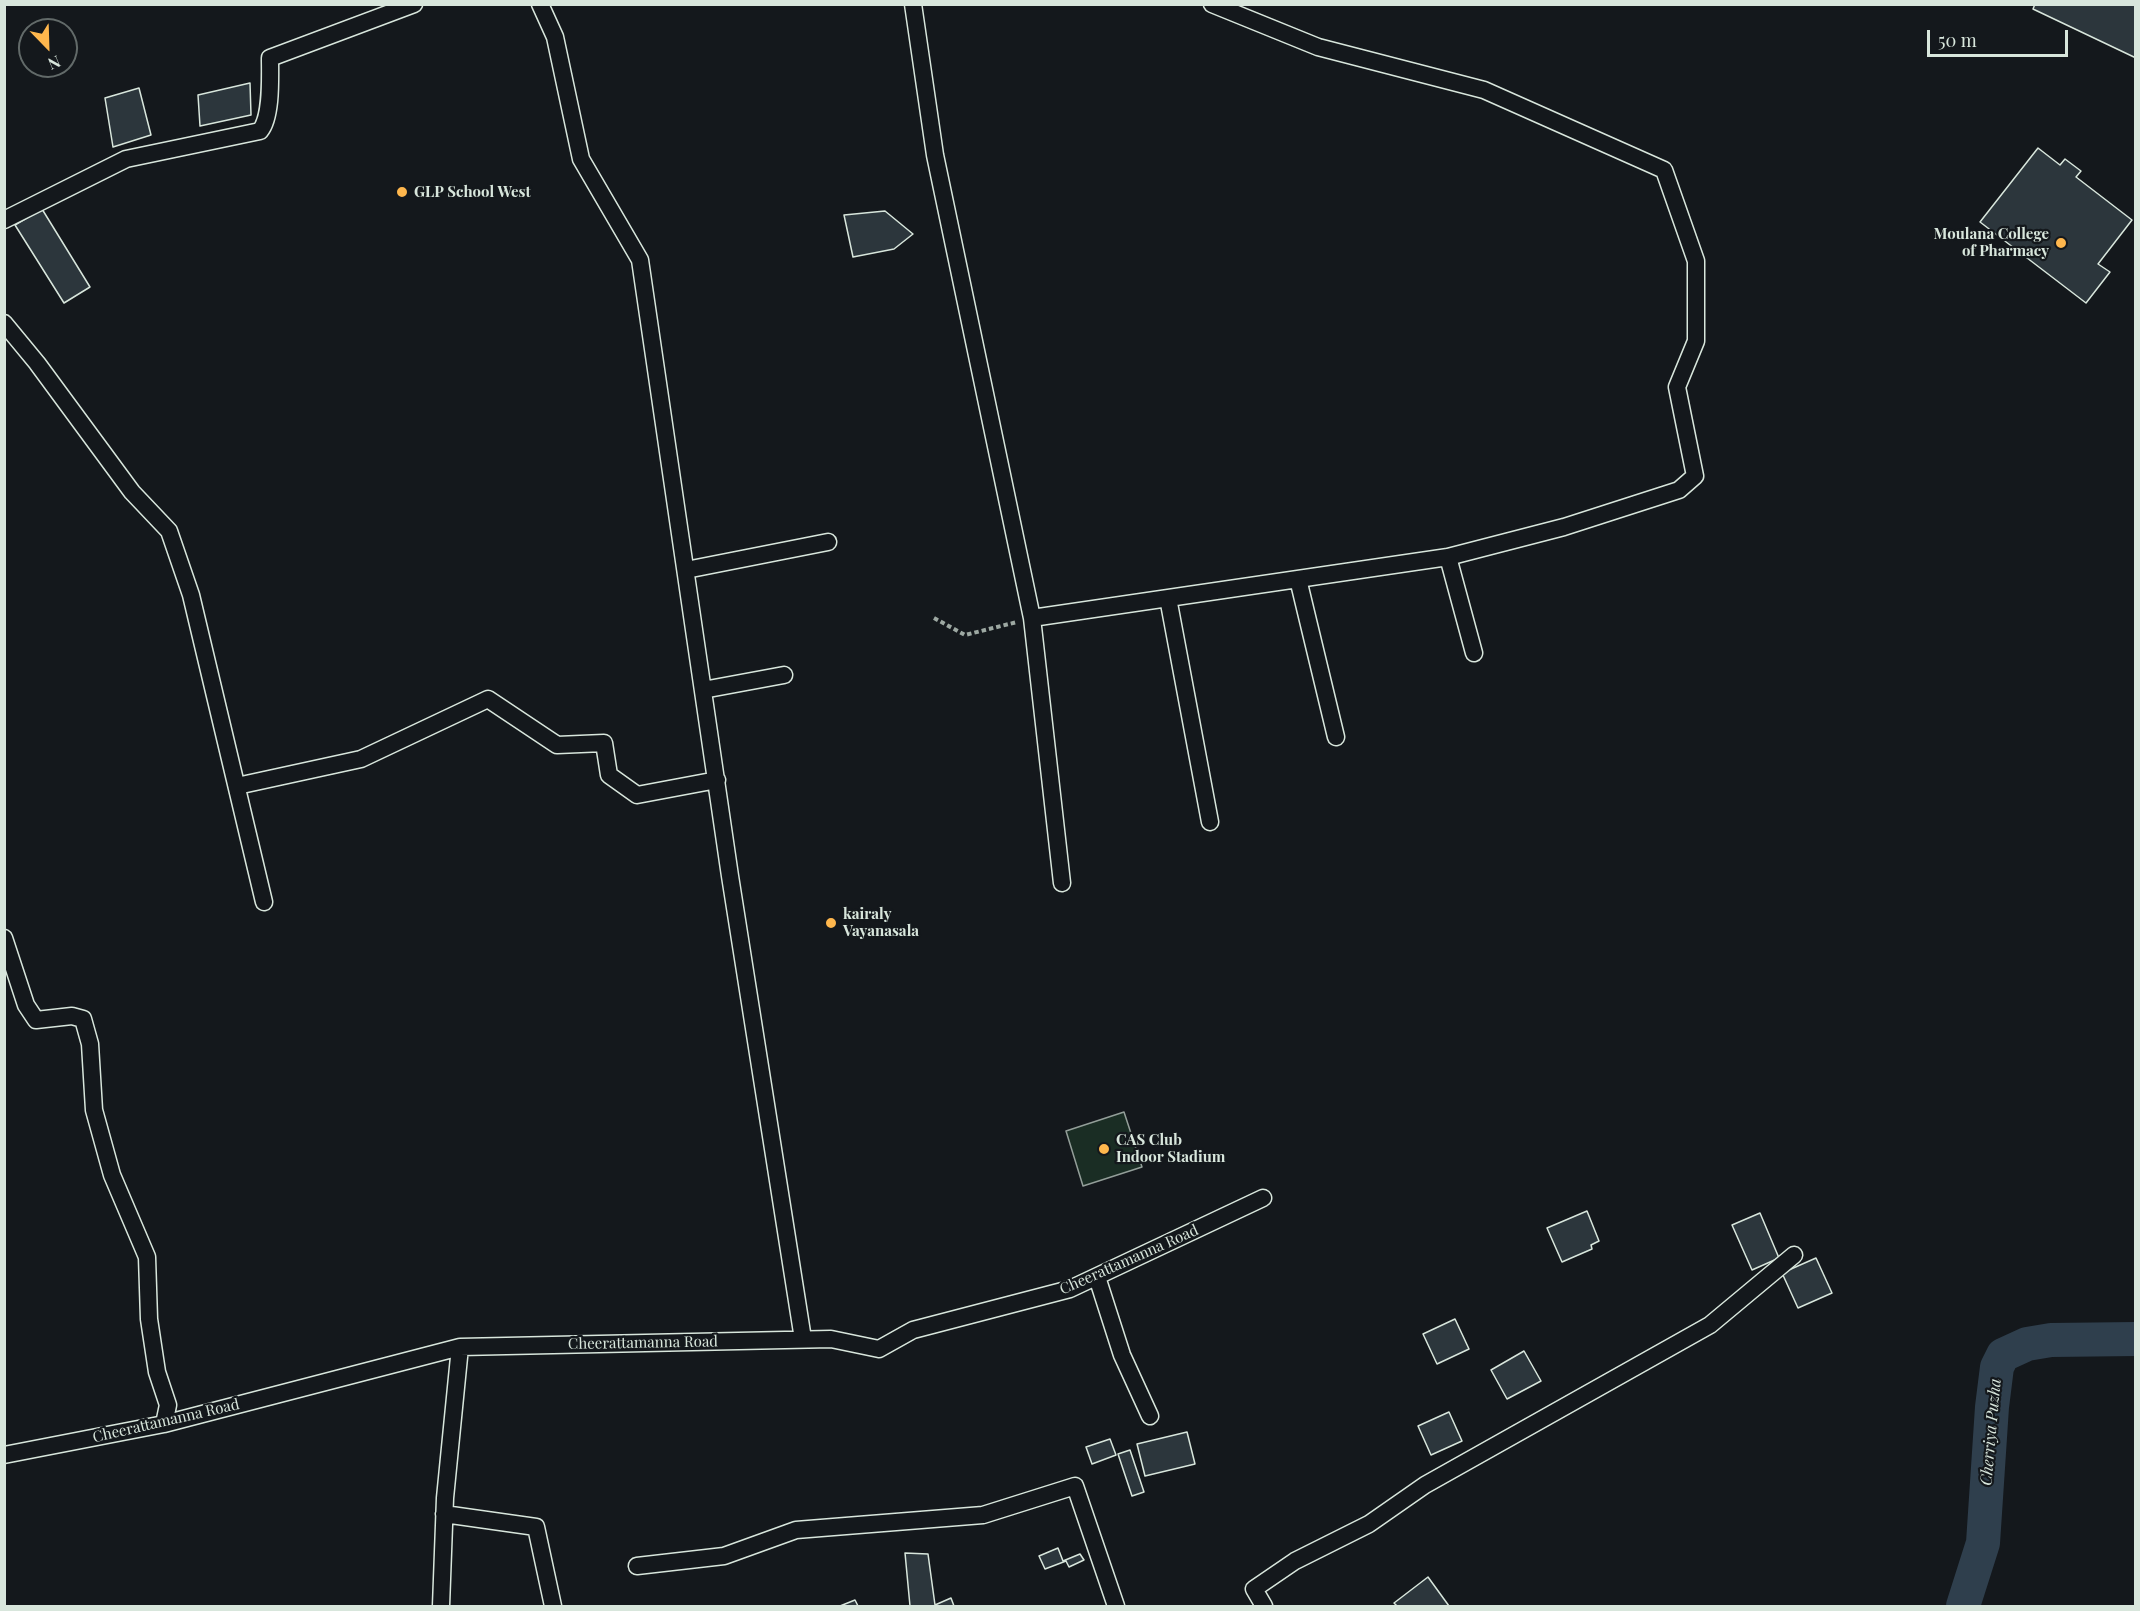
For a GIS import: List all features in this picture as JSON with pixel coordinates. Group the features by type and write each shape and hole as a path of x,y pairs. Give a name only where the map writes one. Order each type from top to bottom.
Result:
{"street":[{"path":"4,220 126,159 260,131 264,126 270,89 270,58 414,4"},
{"path":"540,4 555,38 581,159 639,260 803,1340"},
{"path":"913,4 935,155 1032,618 1062,883"},
{"path":"1032,618 1448,557 1564,527 1679,490 1695,476 1677,387 1696,340 1696,261 1664,170 1484,90 1318,47 1212,4"},
{"path":"4,323 38,363 132,492 169,531 191,595 264,902"},
{"path":"686,570 828,542"},
{"path":"1448,557 1474,653"},
{"path":"1298,579 1336,737"},
{"path":"1168,598 1210,822"},
{"path":"703,690 784,675"},
{"path":"237,786 361,759 488,699 557,745 604,742 609,775 637,795 717,780"},
{"path":"4,938 26,1005 36,1020 72,1016 83,1019 90,1044 94,1110 112,1175 147,1257 149,1319 157,1372 168,1405 164,1424"},
{"name":"Cheerattamanna Road","path":"4,1455 164,1424 460,1347 831,1339 879,1349 913,1330 1070,1289 1263,1198"},
{"path":"1264,1606 1254,1589 1294,1561 1369,1524 1425,1485 1710,1325 1794,1255"},
{"path":"1097,1277 1122,1355 1150,1416"},
{"path":"441,1606 444,1514 460,1347"},
{"path":"637,1566 724,1556 796,1530 983,1515 1076,1486 1116,1606"},
{"path":"444,1514 536,1527 553,1606"}],"path":[{"path":"934,618 965,635 1032,618"}],"green space":[{"name":"CAS Club Indoor Stadium","path":"1124,1112 1142,1167 1083,1186 1066,1131"}],"building":[{"path":"2035,4 2136,4 2136,58 2033,9"},
{"path":"250,83 251,115 200,126 198,95"},
{"path":"139,88 151,135 113,147 105,98"},
{"name":"Moulana College of Pharmacy","path":"2038,148 2060,165 2065,159 2081,171 2076,177 2132,220 2098,264 2110,272 2086,303 1980,222"},
{"path":"42,209 90,287 64,303 15,225"},
{"path":"885,211 913,234 894,249 853,257 844,215"},
{"path":"1587,1211 1599,1241 1591,1245 1592,1249 1562,1262 1547,1228"},
{"path":"1760,1213 1779,1258 1752,1270 1732,1225"},
{"path":"1816,1258 1832,1293 1798,1308 1782,1273"},
{"path":"1455,1319 1469,1349 1437,1364 1423,1334"},
{"path":"1524,1351 1541,1381 1507,1399 1491,1370"},
{"path":"1449,1412 1462,1441 1431,1455 1418,1426"},
{"path":"1187,1432 1195,1464 1145,1476 1137,1444"},
{"path":"1110,1439 1116,1455 1092,1464 1086,1447"},
{"path":"1130,1450 1144,1492 1132,1496 1118,1454"},
{"path":"1058,1548 1063,1561 1080,1554 1084,1560 1069,1567 1066,1561 1045,1569 1039,1556"},
{"path":"905,1553 928,1554 935,1605 951,1598 954,1606 910,1606"},
{"path":"1428,1577 1449,1606 1397,1606 1394,1603"},
{"path":"855,1600 858,1606 840,1606"}],"waterway":[{"name":"Cherriya Puzha","path":"1963,1606 1983,1543 1992,1407 1997,1367 2003,1355 2027,1344 2051,1340 2136,1339"}],"place":[{"name":"GLP School West","path":"402,192"},
{"name":"Moulana College of Pharmacy","path":"2061,243"},
{"name":"kairaly Vayanasala","path":"831,923"},
{"name":"CAS Club Indoor Stadium","path":"1104,1149"}]}
